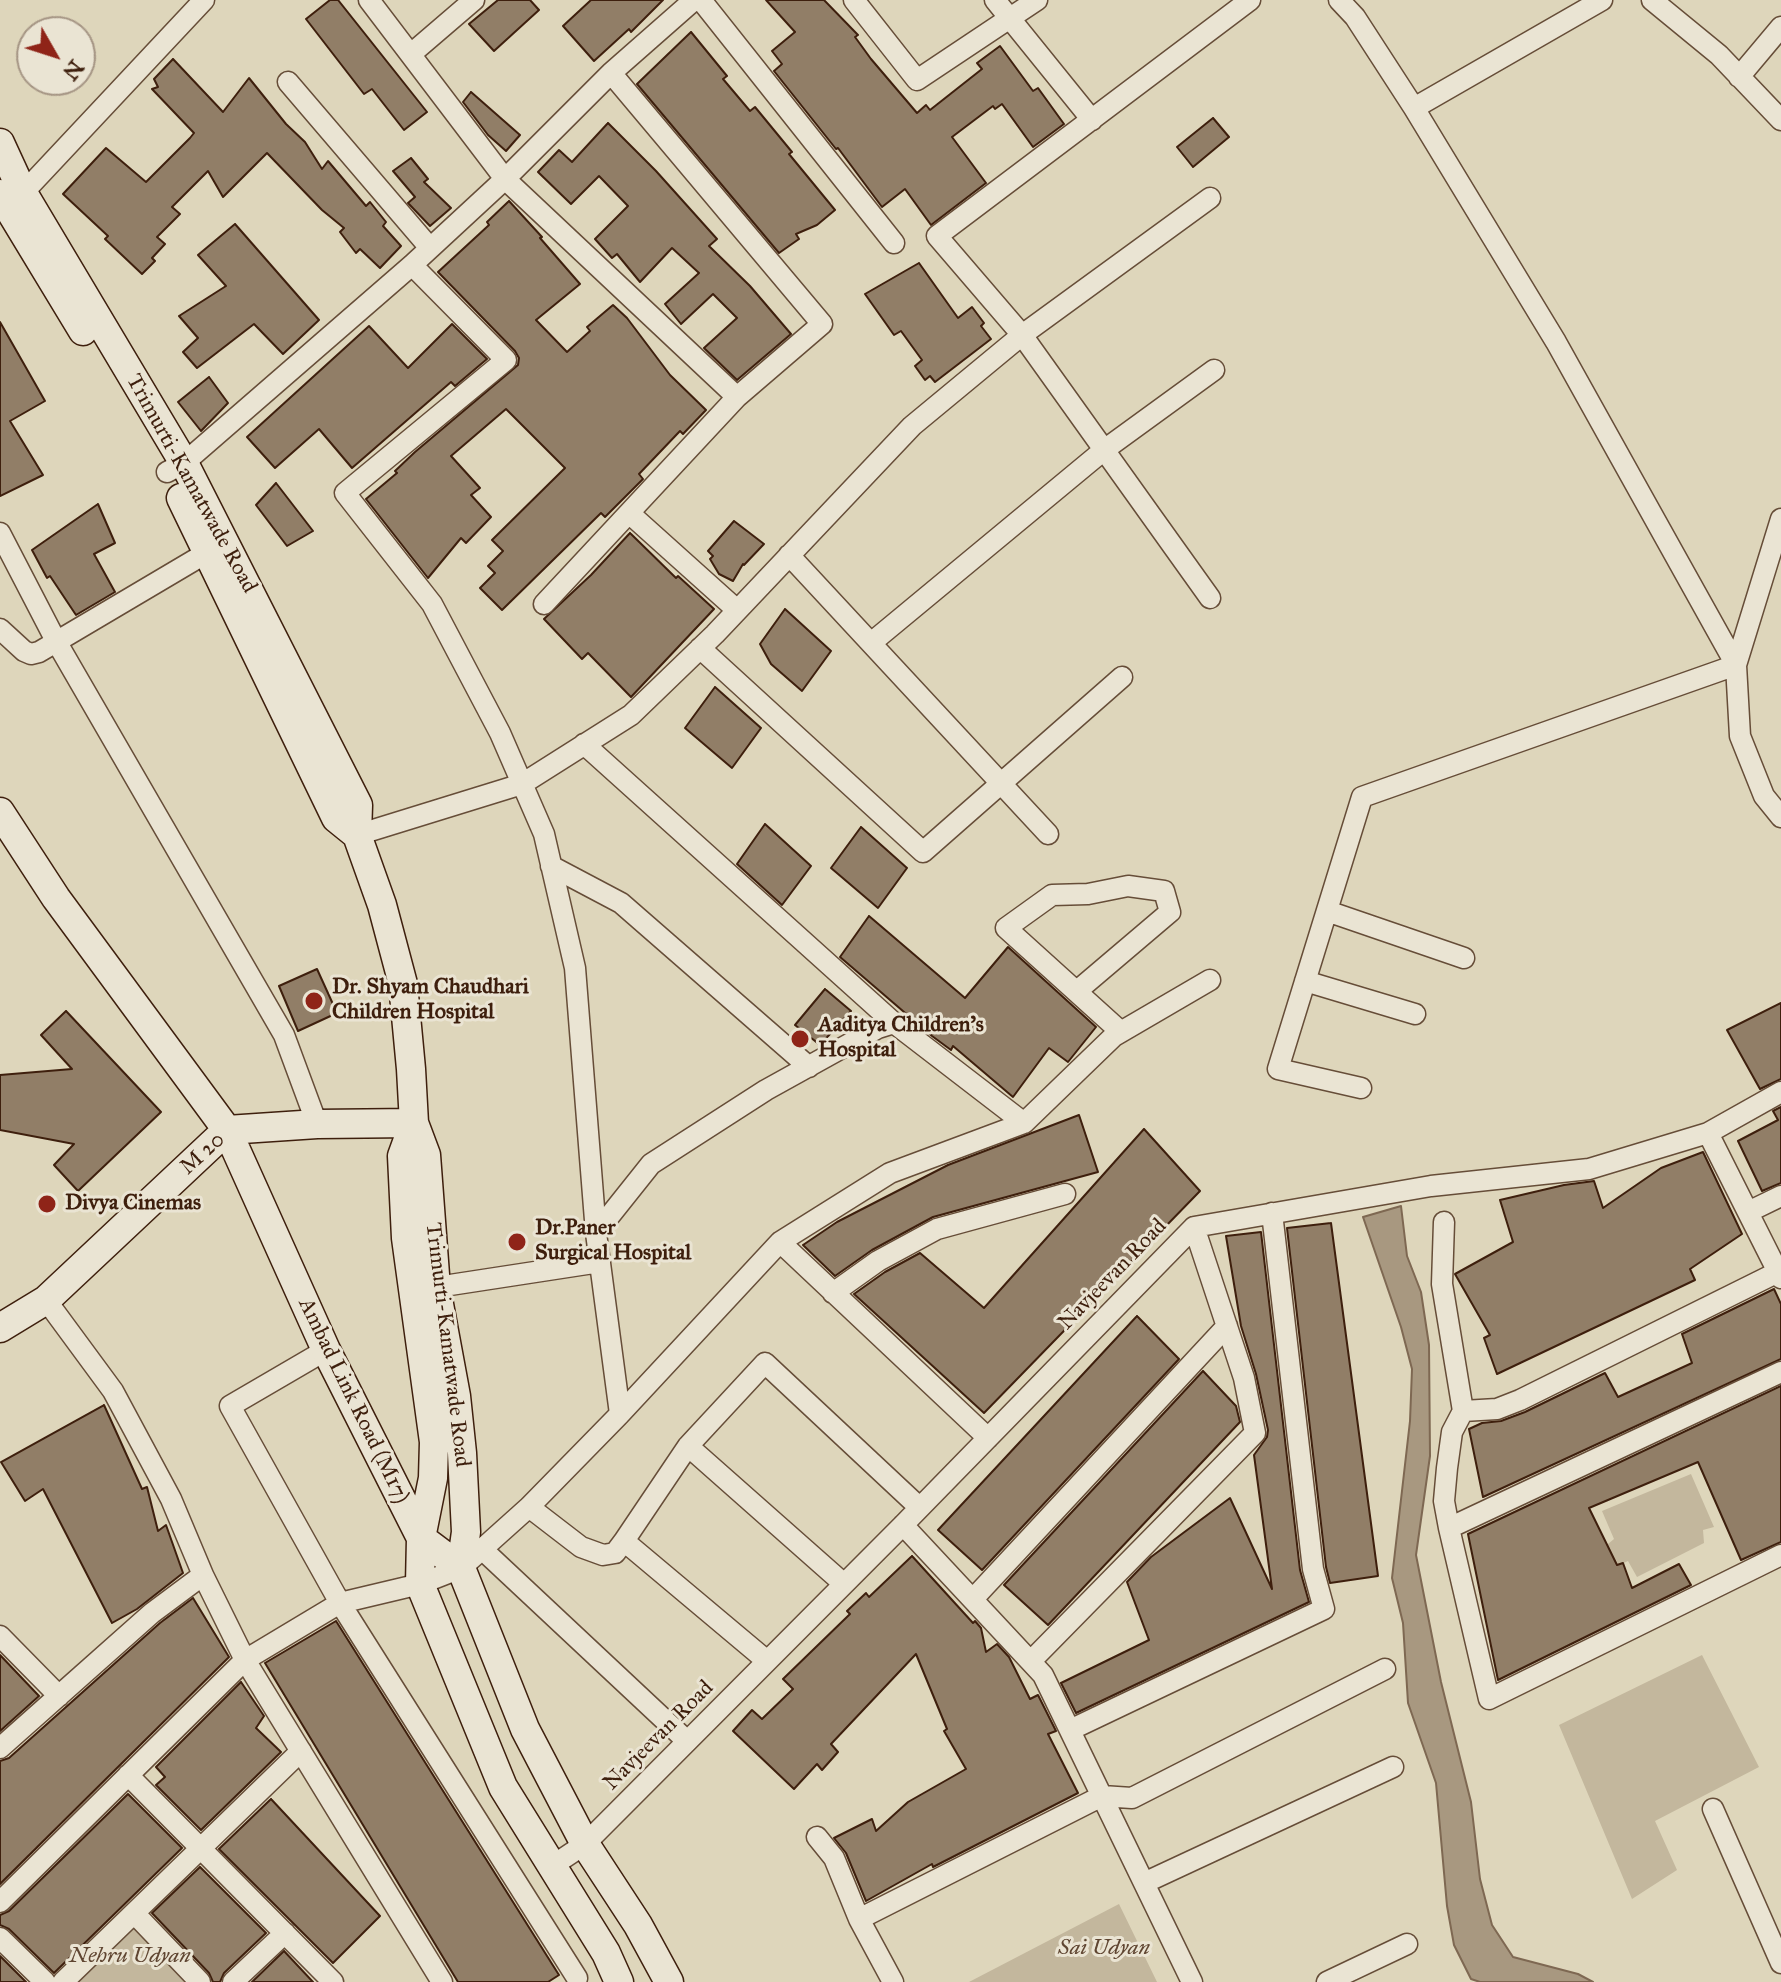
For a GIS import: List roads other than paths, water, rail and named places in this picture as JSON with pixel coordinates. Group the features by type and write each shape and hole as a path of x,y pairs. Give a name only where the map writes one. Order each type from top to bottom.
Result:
{"street":[{"path":"11,194 204,0"},
{"path":"369,0 505,179 737,397"},
{"path":"411,54 474,0"},
{"path":"176,467 412,265 505,179 611,73 694,0"},
{"path":"701,0 894,243"},
{"path":"854,0 917,80 1037,0"},
{"path":"995,0 1092,120"},
{"path":"1339,0 1355,17 1414,108 1556,342 1736,665"},
{"path":"1414,108 1602,0"},
{"path":"1652,0 1719,55 1781,120"},
{"path":"1210,598 1022,335 937,236 1244,4"},
{"path":"1739,77 1781,27"},
{"path":"544,604 737,397 822,324 611,73"},
{"path":"288,82 430,248"},
{"name":"Trimurti-Kamatwade Road","path":"0,143 11,194 176,467 358,805 357,835 382,905 403,984 409,1042 414,1123 402,1156 424,1289 434,1442 433,1478 421,1538 420,1584"},
{"path":"357,835 522,784 631,715 737,610 912,426 1022,335 1210,198"},
{"path":"412,265 506,360 345,493 432,604 500,733 544,834 575,968 596,1233 620,1414"},
{"path":"871,643 1104,450 1214,370"},
{"name":"Trimurti-Kamatwade Road","path":"176,467 208,552 336,818 357,835"},
{"path":"629,513 737,610"},
{"path":"1781,519 1736,665 1740,736 1764,796 1781,817"},
{"path":"0,533 56,641 284,1035 317,1124"},
{"path":"0,629 31,654 208,552"},
{"path":"789,555 1048,834"},
{"path":"700,648 923,852 1122,677"},
{"path":"1361,1088 1278,1069 1362,797 1736,665"},
{"path":"584,744 894,1023 1024,1123"},
{"name":"Ambad Link Road (M17)","path":"4,822 64,910 227,1130 326,1350 421,1538 461,1568"},
{"path":"551,866 621,903 809,1067"},
{"path":"1077,991 1170,912 1164,891 1128,886 1088,894 1052,895 1006,928 1121,1032"},
{"path":"1327,911 1464,958"},
{"path":"0,1902 245,1660 340,1603 420,1584 461,1568 483,1550 620,1414 780,1242 890,1173 1024,1123 1114,1036 1210,980"},
{"path":"1305,981 1415,1014"},
{"path":"596,1233 651,1164 766,1090 878,1028 894,1023"},
{"name":"Navjeevan Road","path":"552,1866 585,1844 1194,1227 1431,1186 1589,1169 1708,1133 1781,1092"},
{"name":"M 20","path":"0,1328 46,1300 227,1130 317,1124 414,1123"},
{"path":"1463,1411 1497,1409 1520,1400 1779,1275 1708,1133"},
{"path":"833,1293 878,1261 937,1229 1065,1194"},
{"path":"1748,1212 1781,1196"},
{"path":"1070,1730 1324,1609 1313,1569 1272,1213"},
{"path":"1444,1222 1442,1284 1463,1411 1452,1432 1444,1501 1489,1699 1781,1555"},
{"path":"1031,1661 1255,1433 1244,1378 1194,1227"},
{"path":"780,1242 988,1438"},
{"path":"424,1289 600,1262"},
{"name":"Trimurti-Kamatwade Road","path":"424,1289 456,1396 466,1532 461,1568"},
{"path":"46,1300 113,1391 171,1499 203,1575 245,1660 442,1982"},
{"path":"973,1599 1227,1326"},
{"path":"326,1350 230,1406 340,1603 574,1980 606,1953"},
{"path":"529,1507 581,1547 603,1555 615,1553 688,1446 765,1363 919,1507"},
{"path":"1449,1528 1781,1372"},
{"path":"688,1446 844,1584"},
{"path":"903,1525 1043,1675 1192,1982"},
{"path":"624,1541 767,1661"},
{"path":"483,1550 687,1741"},
{"path":"461,1568 525,1729 585,1844 638,1925 669,1982"},
{"path":"0,1748 152,1613 203,1575"},
{"path":"420,1584 503,1787 606,1953 619,1982"},
{"path":"0,1636 59,1696"},
{"path":"859,1919 1102,1796 1132,1798 1385,1669"},
{"path":"63,1982 301,1751"},
{"path":"1144,1883 1393,1767"},
{"path":"128,1775 333,1982"},
{"path":"1713,1809 1781,1963"},
{"path":"817,1837 834,1858 859,1919 893,1982"},
{"path":"134,1913 200,1982"},
{"path":"233,1982 285,1933"},
{"path":"0,1938 45,1982"},
{"path":"1327,1982 1407,1944"}],"place":[{"name":"Dr. Shyam Chaudhari Children Hospital","path":"314,1001"},
{"name":"Aaditya Children's Hospital","path":"800,1039"},
{"name":"Divya Cinemas","path":"47,1204"},
{"name":"Dr.Paner Surgical Hospital","path":"517,1242"}],"park label":[{"name":"Sai Udyan","path":"1104,1949"},
{"name":"Nehru Udyan","path":"130,1957"}]}
